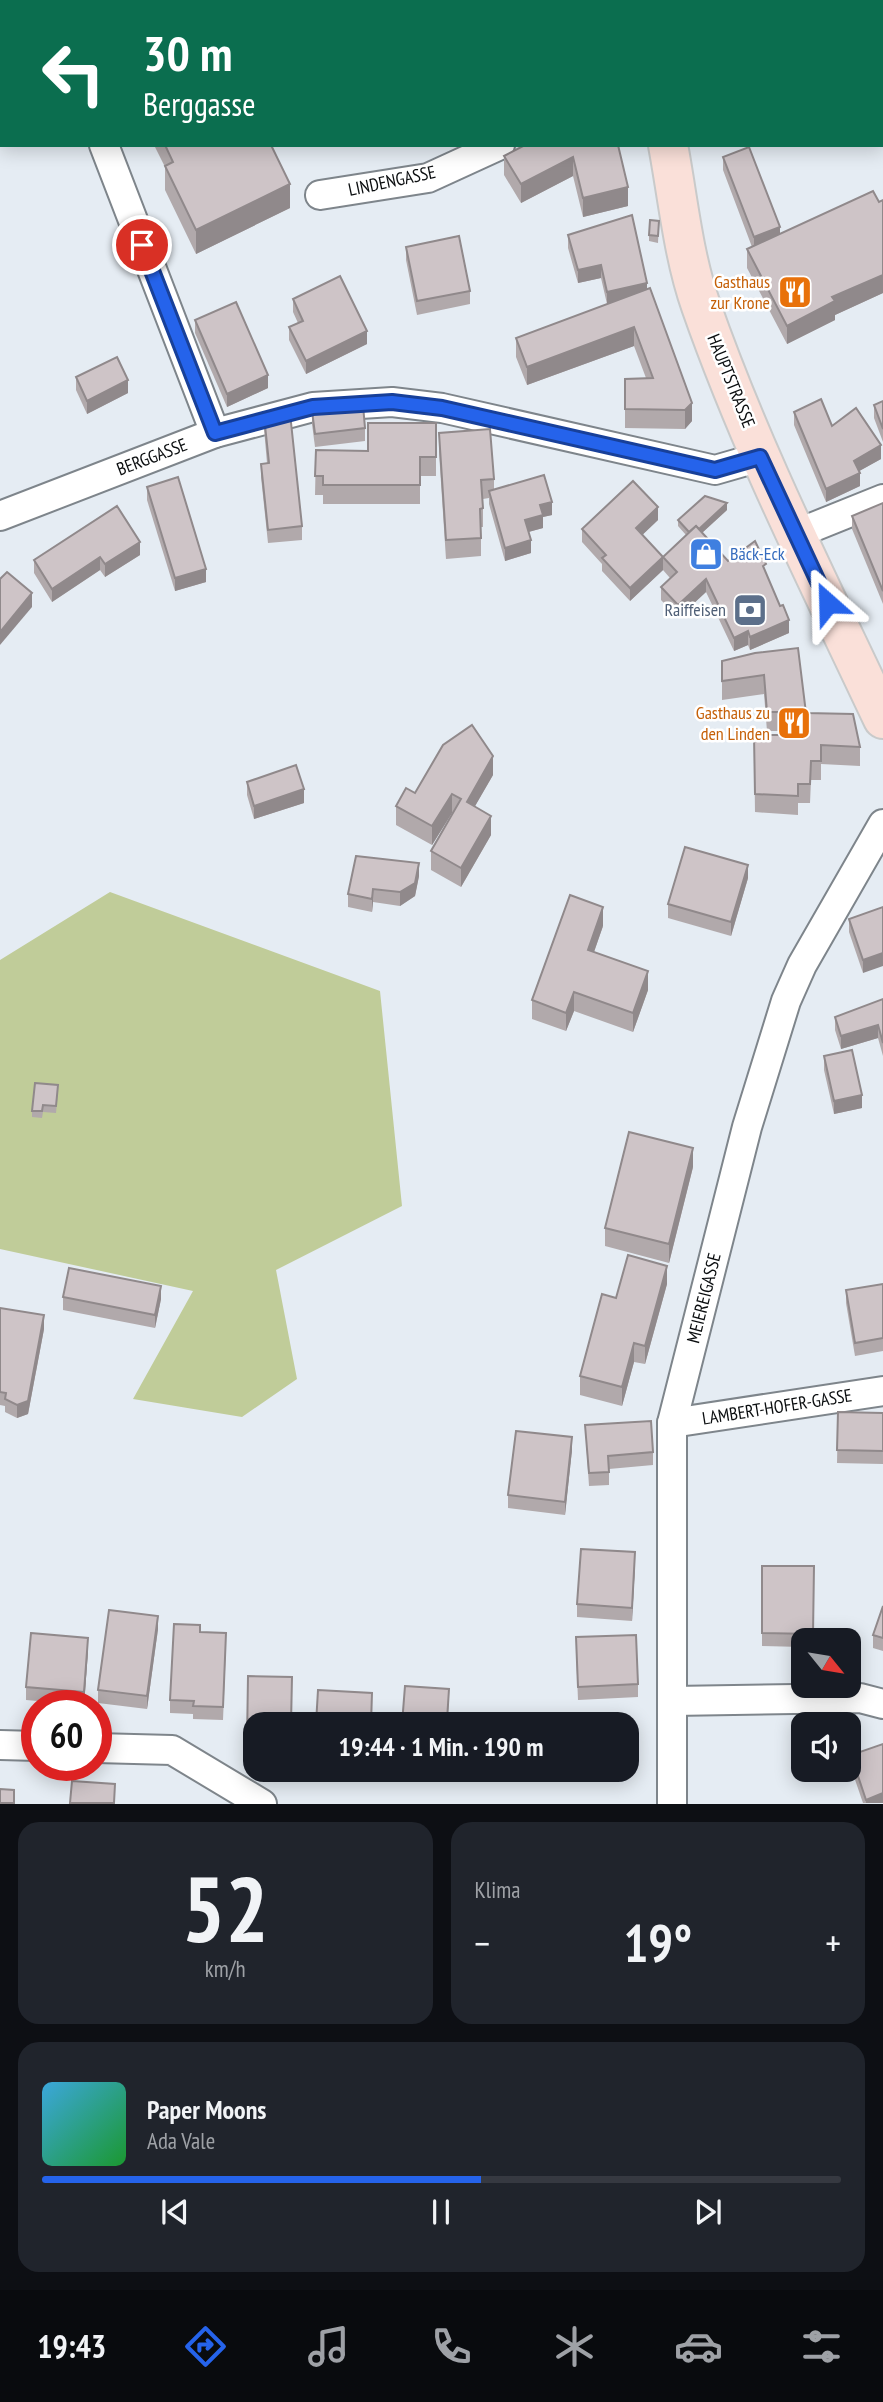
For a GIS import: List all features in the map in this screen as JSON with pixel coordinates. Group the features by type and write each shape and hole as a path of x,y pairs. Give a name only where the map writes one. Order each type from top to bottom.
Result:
{"main road":[{"name":"HAUPTSTRASSE","path":"668,147 688,256 700,305 760,457 883,719"}],"street":[{"path":"105,147 215,433"},
{"name":"LINDENGASSE","path":"320,195 428,178 496,147"},
{"name":"BERGGASSE","path":"0,516 215,433 313,407 392,402 442,408 715,470 760,457"},
{"path":"796,534 883,499"},
{"name":"MEIEREIGASSE","path":"672,1804 672,1423 747,1127 786,1001 802,965 883,824"},
{"name":"LAMBERT-HOFER-GASSE","path":"672,1423 883,1391"},
{"path":"673,1700 860,1698 883,1704"},
{"path":"0,1745 21,1746"},
{"path":"112,1748 172,1750 262,1804"}],"green space":[{"path":"110,892 380,991 402,1206 276,1270 297,1379 242,1417 133,1399 193,1291 0,1249 0,960"}],"building":[{"path":"166,147 272,147 290,184 196,230 165,166 173,162"},
{"path":"521,147 618,147 628,187 583,198 573,157 521,184 504,156"},
{"path":"749,147 780,227 754,237 723,157"},
{"path":"873,191 879,202 883,200 883,275 832,297 835,301 787,326 747,249"},
{"path":"632,215 647,283 607,292 601,265 578,270 568,235"},
{"path":"650,220 659,221 658,236 649,235"},
{"path":"459,236 470,291 417,301 406,247"},
{"path":"340,276 367,331 306,361 289,327 303,321 293,299"},
{"path":"650,288 692,403 685,410 625,409 625,379 653,378 634,327 527,367 516,338"},
{"path":"236,302 268,375 227,394 195,320"},
{"path":"117,357 128,380 87,401 76,377"},
{"path":"821,399 832,426 856,408 881,445 854,461 860,473 826,489 794,412"},
{"path":"883,401 883,429 874,405"},
{"path":"363,405 365,428 315,434 312,411"},
{"path":"290,413 302,526 268,530 261,464 269,463 264,416"},
{"path":"368,423 436,423 436,457 420,457 420,485 323,485 323,476 315,476 316,450 368,451"},
{"path":"490,429 494,479 481,480 481,538 446,540 439,433"},
{"path":"544,475 552,502 540,505 543,515 525,520 531,540 505,548 489,491"},
{"path":"178,477 206,569 175,578 147,487"},
{"path":"633,481 658,507 636,528 663,557 630,588 602,558 606,555 582,529"},
{"path":"705,496 727,503 699,529 696,526 689,532 678,520"},
{"path":"883,503 883,591 852,516"},
{"path":"117,506 140,542 105,564 100,557 52,589 34,560"},
{"path":"696,526 728,561 755,541 780,606 783,605 789,620 750,637 748,631 734,638 706,579 678,605 661,587 677,572 663,557"},
{"path":"7,572 32,593 0,632 0,579"},
{"path":"798,648 806,713 853,714 860,747 821,745 821,761 811,761 810,784 798,784 798,796 755,794 754,735 781,735 780,712 767,712 764,675 722,681 722,661 755,653"},
{"path":"472,725 493,756 467,802 491,816 461,868 431,851 461,799 452,794 432,826 396,806 406,788 415,793 443,745"},
{"path":"296,765 304,789 254,806 247,782"},
{"path":"685,847 748,865 731,922 668,904"},
{"path":"356,856 419,863 415,883 400,892 373,889 372,899 348,894"},
{"path":"570,895 603,907 588,950 648,971 633,1013 574,992 566,1013 532,1000"},
{"path":"883,907 883,953 863,960 849,919"},
{"path":"883,999 883,1043 878,1025 841,1036 835,1017"},
{"path":"852,1050 862,1095 834,1101 824,1056"},
{"path":"35,1083 58,1085 56,1106 43,1105 42,1111 32,1111"},
{"path":"629,1132 693,1148 669,1244 605,1228"},
{"path":"628,1255 667,1266 645,1346 634,1343 622,1387 580,1376 602,1294 616,1298"},
{"path":"69,1268 161,1286 155,1315 63,1297"},
{"path":"883,1284 883,1338 855,1343 846,1290"},
{"path":"0,1308 44,1315 28,1401 17,1405 5,1399 6,1393 0,1392"},
{"path":"838,1412 883,1413 883,1451 837,1450"},
{"path":"651,1421 653,1452 608,1456 609,1472 589,1473 585,1425"},
{"path":"516,1431 572,1437 565,1502 508,1495"},
{"path":"581,1549 635,1552 632,1608 577,1604"},
{"path":"762,1566 814,1566 813,1628 791,1628 791,1634 762,1633"},
{"path":"883,1606 883,1638 873,1635"},
{"path":"109,1610 158,1616 147,1696 98,1690"},
{"path":"174,1624 200,1625 200,1632 226,1633 223,1707 193,1706 194,1701 170,1700"},
{"path":"31,1633 88,1638 84,1690 26,1687"},
{"path":"636,1635 638,1684 578,1687 576,1637"},
{"path":"248,1676 292,1677 291,1712 247,1712"},
{"path":"405,1686 449,1689 448,1712 403,1712"},
{"path":"318,1690 372,1693 371,1712 317,1712"},
{"path":"883,1744 883,1793 866,1800 860,1782 861,1752"},
{"path":"72,1781 115,1784 114,1803 70,1803"},
{"path":"0,1789 14,1790 14,1803 0,1803"}],"place":[{"name":"Gasthaus zur Krone","path":"795,292"},
{"name":"Bäck-Eck","path":"706,554"},
{"name":"Raiffeisen","path":"750,610"},
{"name":"Gasthaus zu den Linden","path":"794,723"}],"route":[{"path":"142,245 215,433 313,407 392,402 442,408 715,470 760,457 828,603"}]}
